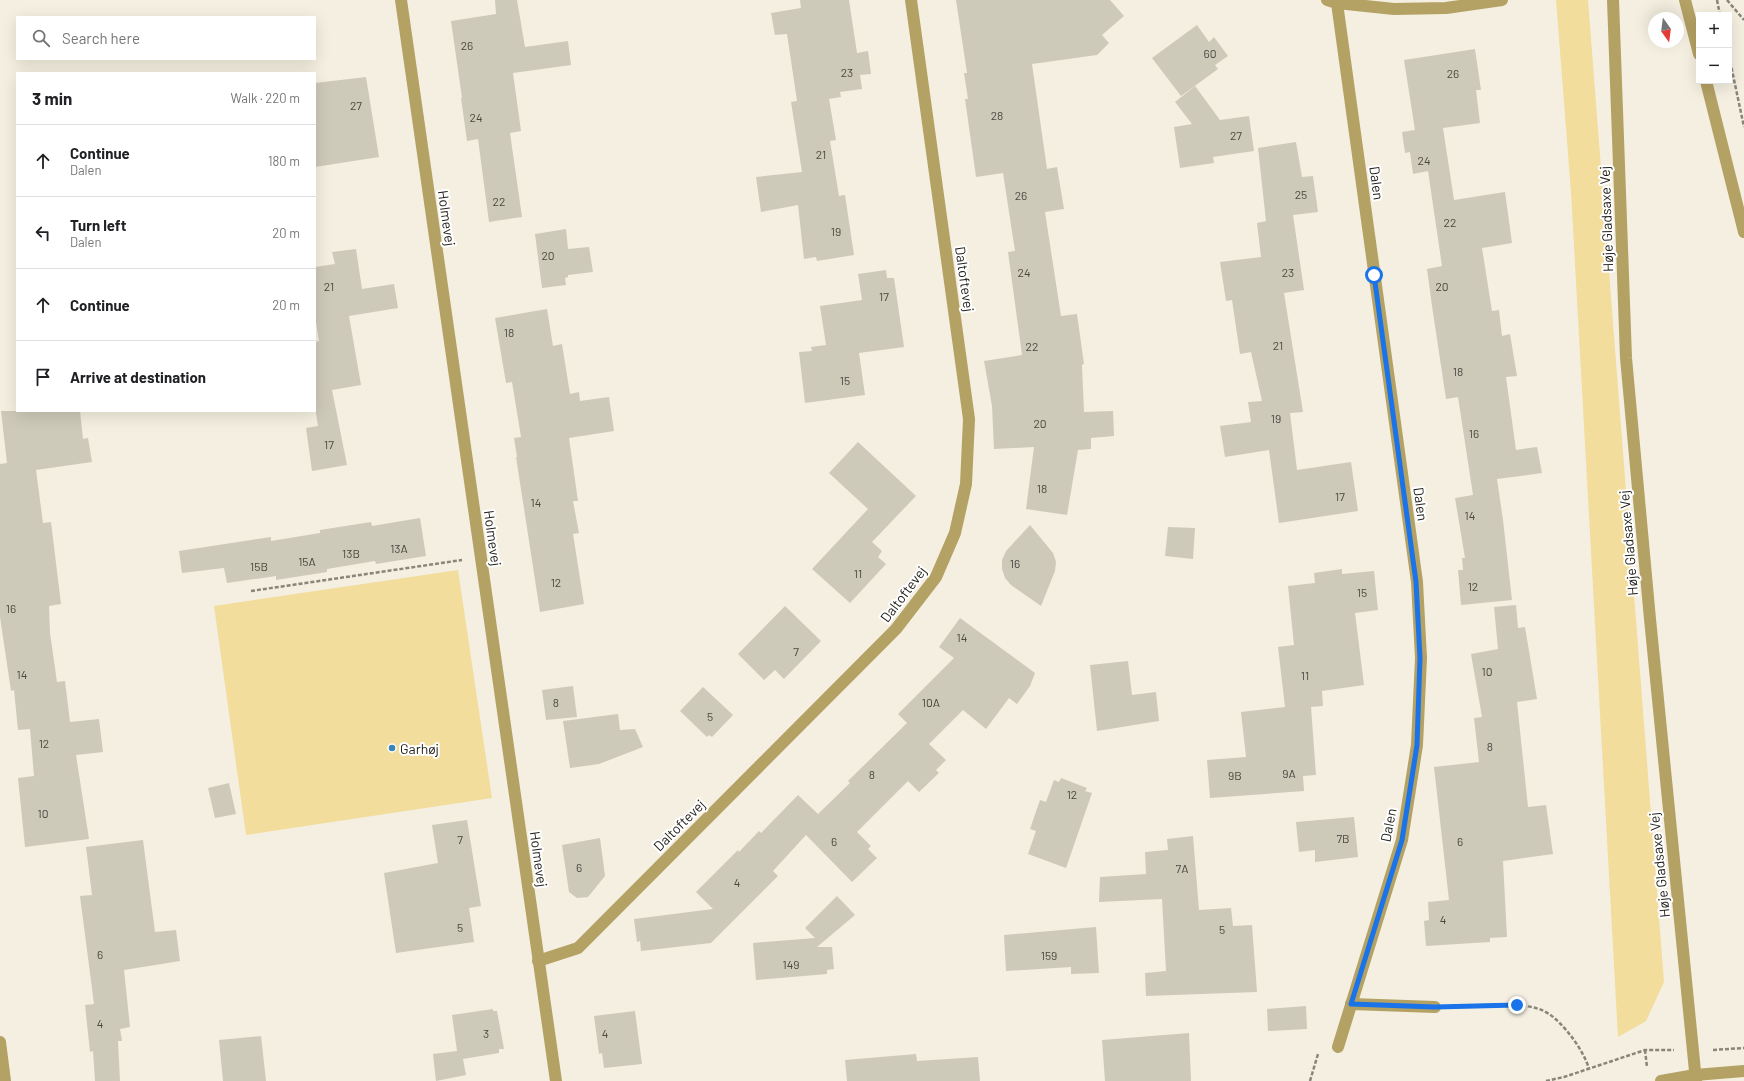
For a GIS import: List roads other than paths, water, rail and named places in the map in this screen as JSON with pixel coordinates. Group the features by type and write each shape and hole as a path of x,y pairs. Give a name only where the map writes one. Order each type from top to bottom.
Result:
{"street":[{"name":"Holmevej","path":"401,0 556,1081"},
{"name":"Daltoftevej","path":"538,961 578,948 896,629 936,577 955,534 966,484 969,419 911,0"},
{"path":"1332,2 1394,9 1446,8 1502,0"},
{"name":"Høje Gladsaxe Vej","path":"1613,0 1626,358 1651,634 1696,1078"},
{"path":"1685,0 1697,48"},
{"name":"Dalen","path":"1332,2 1416,582 1420,658 1417,745 1402,840 1338,1047"},
{"path":"1707,84 1744,232"},
{"path":"1351,1004 1435,1007"},
{"path":"0,1042 5,1081"},
{"path":"1661,1081 1696,1078 1718,1072 1744,1071"}],"place":[{"name":"Garhøj","path":"392,748"}]}
